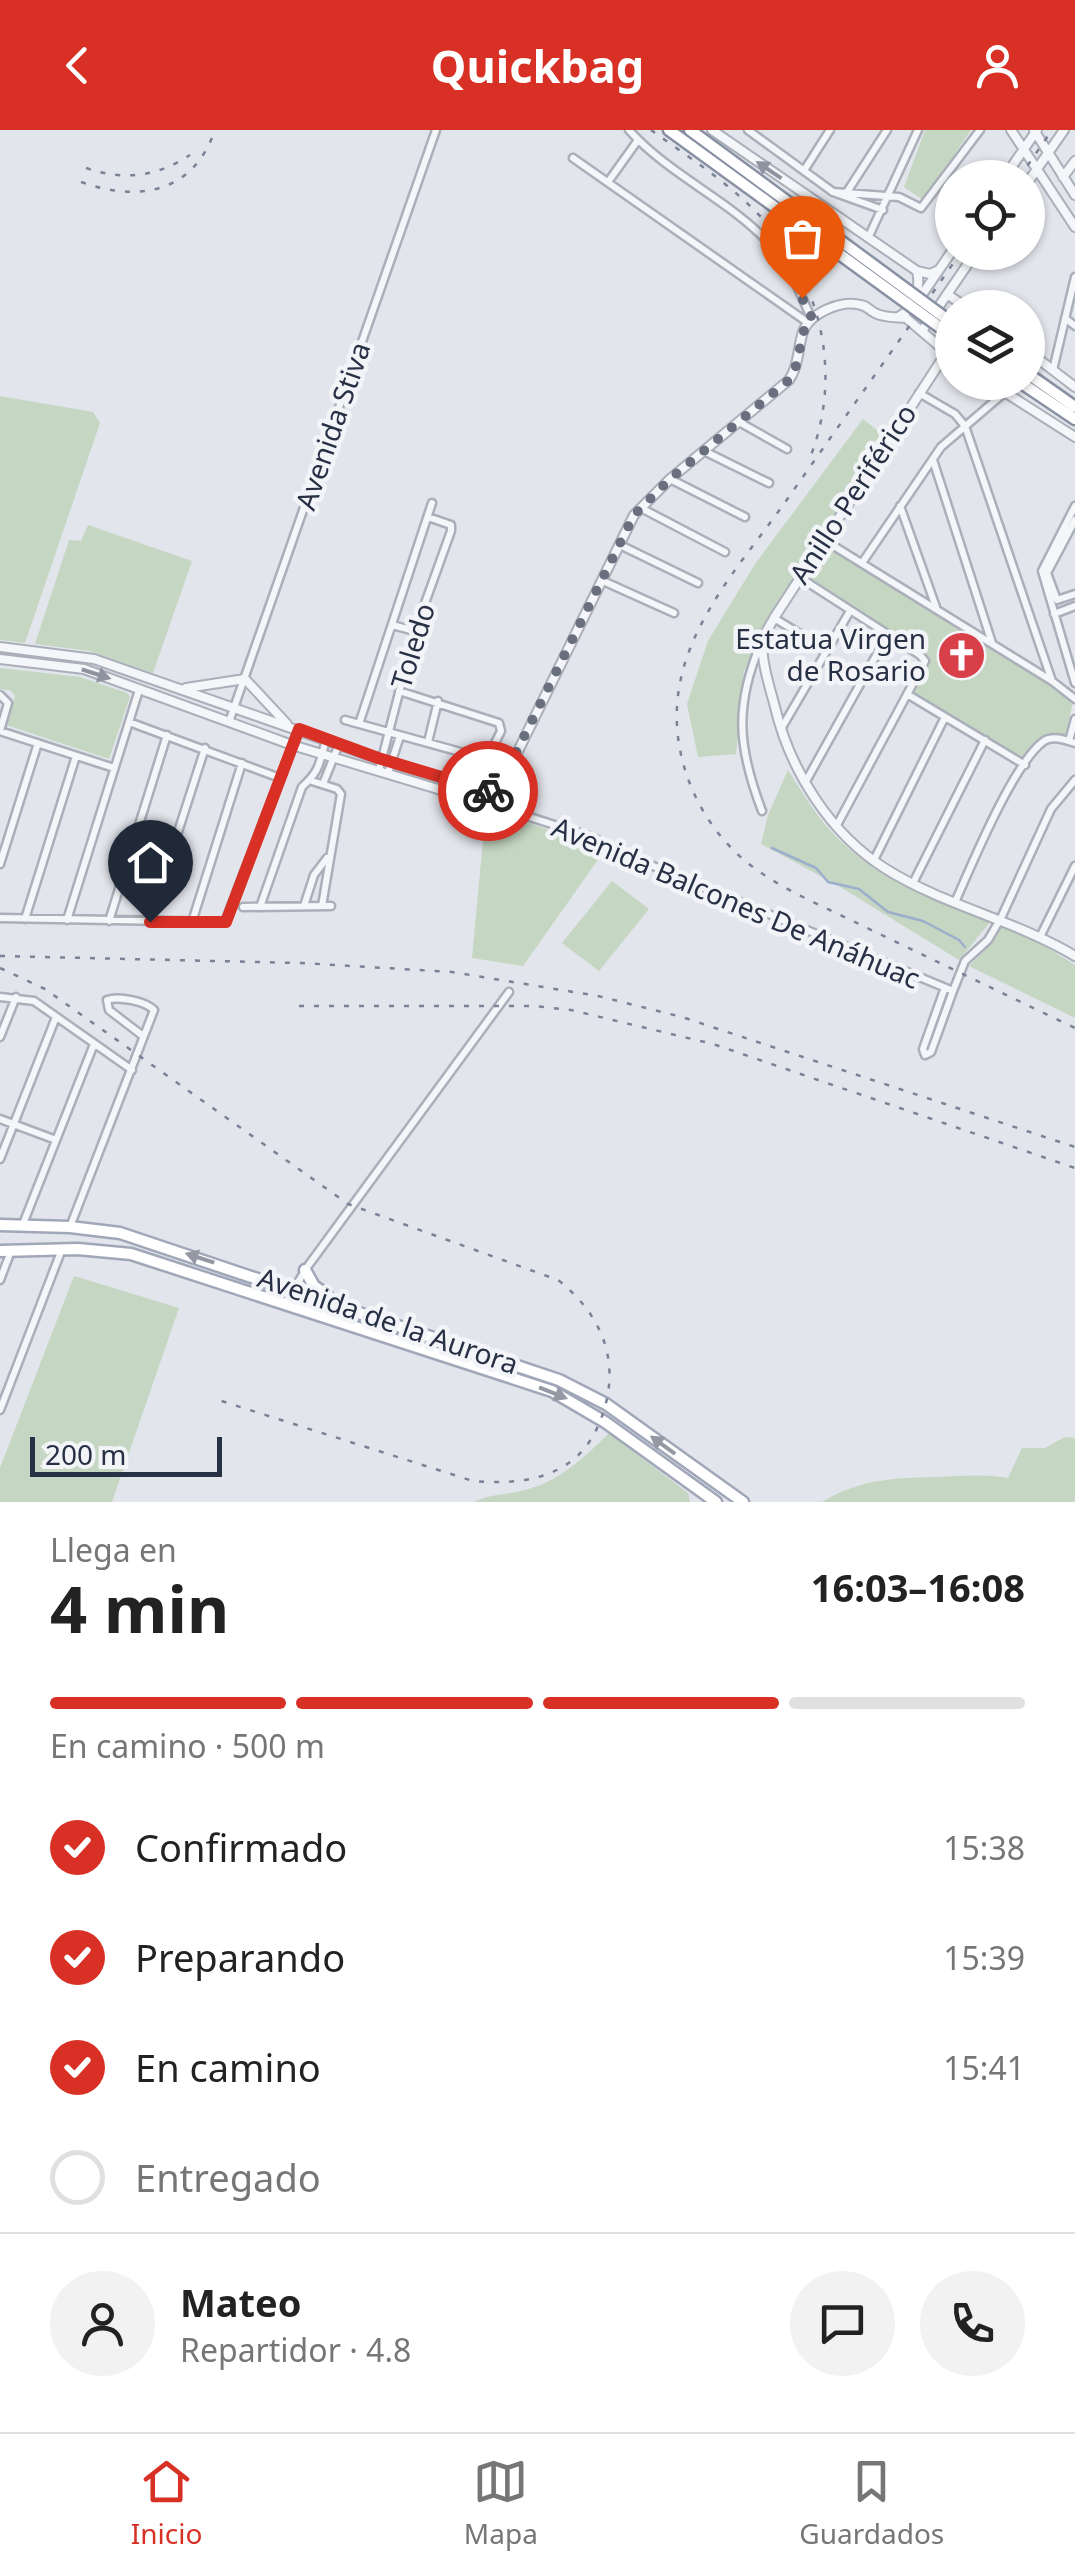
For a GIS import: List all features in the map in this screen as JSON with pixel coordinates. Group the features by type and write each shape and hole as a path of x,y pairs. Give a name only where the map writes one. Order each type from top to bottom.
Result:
{"main road":[{"path":"669,130 935,324"},
{"path":"690,130 935,307"},
{"path":"1045,386 1075,406"},
{"path":"1045,399 1075,419"},
{"name":"Avenida de la Aurora","path":"0,1225 120,1233 570,1385 606,1404 743,1502"},
{"name":"Avenida de la Aurora","path":"5,1251 62,1249 131,1254 564,1396 716,1502"},
{"path":"305,1270 316,1289 350,1308"}],"street":[{"name":"Avenida Stiva","path":"230,722 436,130"},
{"path":"495,793 640,507 792,376 809,320 788,269 772,246 717,200 651,154 629,130"},
{"path":"712,130 917,271 930,274 939,270"},
{"path":"748,130 834,192 890,196 921,208 980,130"},
{"path":"764,141 771,130"},
{"path":"805,169 830,130"},
{"path":"846,194 887,130"},
{"path":"869,236 918,130"},
{"path":"1010,130 1030,160"},
{"path":"1043,160 1064,130"},
{"path":"1016,160 1036,131 1075,194"},
{"path":"608,182 638,140"},
{"path":"574,158 809,320"},
{"path":"1063,177 1075,161"},
{"path":"1045,181 1075,227"},
{"path":"846,194 882,210"},
{"path":"902,318 939,270"},
{"path":"902,318 919,286 917,271"},
{"path":"1053,370 1075,278"},
{"path":"809,320 824,311 863,305 878,315 902,318 935,342"},
{"path":"922,331 935,311"},
{"path":"1065,318 1075,326"},
{"path":"1045,364 1075,387"},
{"name":"Anillo Periférico","path":"763,639 798,577 935,370"},
{"path":"919,393 955,414 965,426 1052,681"},
{"path":"862,563 932,458 996,400"},
{"path":"1015,400 1075,437"},
{"path":"738,422 787,449"},
{"path":"704,451 770,483"},
{"path":"932,458 993,644"},
{"path":"670,479 744,517"},
{"path":"358,724 432,503"},
{"path":"900,504 937,610"},
{"path":"640,507 726,552"},
{"path":"1075,507 1044,570 1075,683"},
{"name":"Toledo","path":"387,761 389,734 415,631 452,531 449,524 428,517"},
{"path":"1044,570 1075,520"},
{"path":"823,539 1075,699"},
{"path":"620,545 698,583"},
{"path":"1044,570 1055,598 1062,600 1075,594"},
{"path":"798,577 924,659 837,825"},
{"path":"604,581 674,613"},
{"path":"1054,614 1075,606"},
{"path":"780,730 850,611"},
{"path":"774,618 826,650"},
{"path":"392,625 415,631"},
{"path":"805,783 888,634"},
{"path":"763,639 780,730 805,783 837,825 874,860 913,883 1041,935 1075,956"},
{"path":"762,810 744,759 742,713 747,678 763,639"},
{"name":"Avenida Balcones De Anáhuac","path":"0,646 83,656 387,761 495,793 508,810 592,837 622,854 949,990 965,961 988,940 1038,832 1075,780"},
{"name":"Avenida Balcones De Anáhuac","path":"0,658 72,666 292,745 480,802 495,793"},
{"path":"177,688 246,679 288,726"},
{"path":"67,920 139,690 146,682 164,683"},
{"path":"400,690 500,724 502,730 487,759"},
{"path":"907,694 1025,765"},
{"path":"0,695 8,706 0,731 114,768"},
{"path":"428,742 438,701"},
{"path":"874,860 945,717"},
{"path":"956,900 1000,805 1025,765 1046,739 1072,742 1075,719"},
{"path":"345,720 500,763"},
{"path":"129,722 280,778"},
{"path":"0,918 219,924 227,920 299,729"},
{"path":"108,921 167,735"},
{"path":"383,772 400,736"},
{"path":"323,784 326,740"},
{"path":"913,883 985,740"},
{"path":"0,864 38,743"},
{"path":"260,907 302,786 312,781 326,756 339,744"},
{"path":"150,922 206,748"},
{"path":"24,920 76,756"},
{"path":"383,772 391,769 387,761"},
{"path":"192,922 242,763"},
{"path":"244,907 327,906 329,856 341,794 312,781"},
{"path":"304,906 314,875 329,856"},
{"path":"1041,935 1075,866"},
{"path":"936,1026 949,990"},
{"path":"286,1302 305,1270 510,992"},
{"path":"0,997 34,1001 132,1070"},
{"path":"0,1037 16,998"},
{"path":"70,1227 154,1010 152,1006 117,998 105,1001 109,1010 143,1036"},
{"path":"0,1159 56,1016"},
{"path":"23,1224 94,1044"},
{"path":"0,1120 56,1140"},
{"path":"0,1410 62,1249"},
{"path":"0,1280 5,1251"}],"green space":[{"path":"925,130 971,130 950,160 935,160 935,182 923,200 904,187"},
{"path":"0,396 93,412 100,423 25,643 0,640"},
{"path":"863,419 884,436 772,612 744,671 736,754 698,757 687,704 708,641 755,564"},
{"path":"88,525 192,561 153,673 90,651 35,644 69,540 81,541"},
{"path":"824,545 1066,693 1073,702 1065,736 1043,737 1024,762 912,692 928,658 805,575"},
{"path":"0,668 80,677 127,693 130,697 109,759 6,725 15,696 10,690 0,689"},
{"path":"788,770 823,822 864,860 904,884 991,921 959,960 837,885 761,844 768,815"},
{"path":"486,808 598,847 602,854 523,966 472,958"},
{"path":"612,881 649,909 599,971 562,943"},
{"path":"1001,924 1075,965 1075,1018 969,966"},
{"path":"74,1276 179,1308 112,1502 0,1502 0,1468"},
{"path":"609,1433 688,1493 690,1502 474,1502 547,1482 579,1461"},
{"path":"1065,1437 1075,1438 1075,1502 822,1502 864,1484 892,1479 1008,1478 1022,1448 1045,1448"}],"waterway":[{"path":"772,848 816,868 828,882 859,889 888,912 923,921 965,947"}],"railway":[{"path":"81,182 123,191 161,188 193,168 215,130"},
{"path":"651,130 743,199 769,226 803,277 814,306 825,365 825,395 811,455"},
{"path":"1031,160 1052,130"},
{"path":"86,168 114,175 140,175 190,155"},
{"path":"948,270 709,610 680,683 677,732 681,756 688,780 711,823 744,860 772,880 1075,1028"},
{"path":"0,956 301,963 452,972 598,996 682,1017 1075,1147"},
{"path":"0,968 45,989 348,1204 558,1280 585,1307 608,1355 608,1391 602,1417 582,1452 548,1474 511,1482 473,1481 212,1398"},
{"path":"299,1006 534,1006 571,1010 713,1044 1075,1168"}],"way so far":[{"path":"488,791 501,790 640,507 792,376 802,333 812,318 802,298"}],"place":[{"name":"Estatua Virgen de Rosario","path":"961,655"}],"route":[{"path":"150,922 226,922 299,729 488,791"}]}
